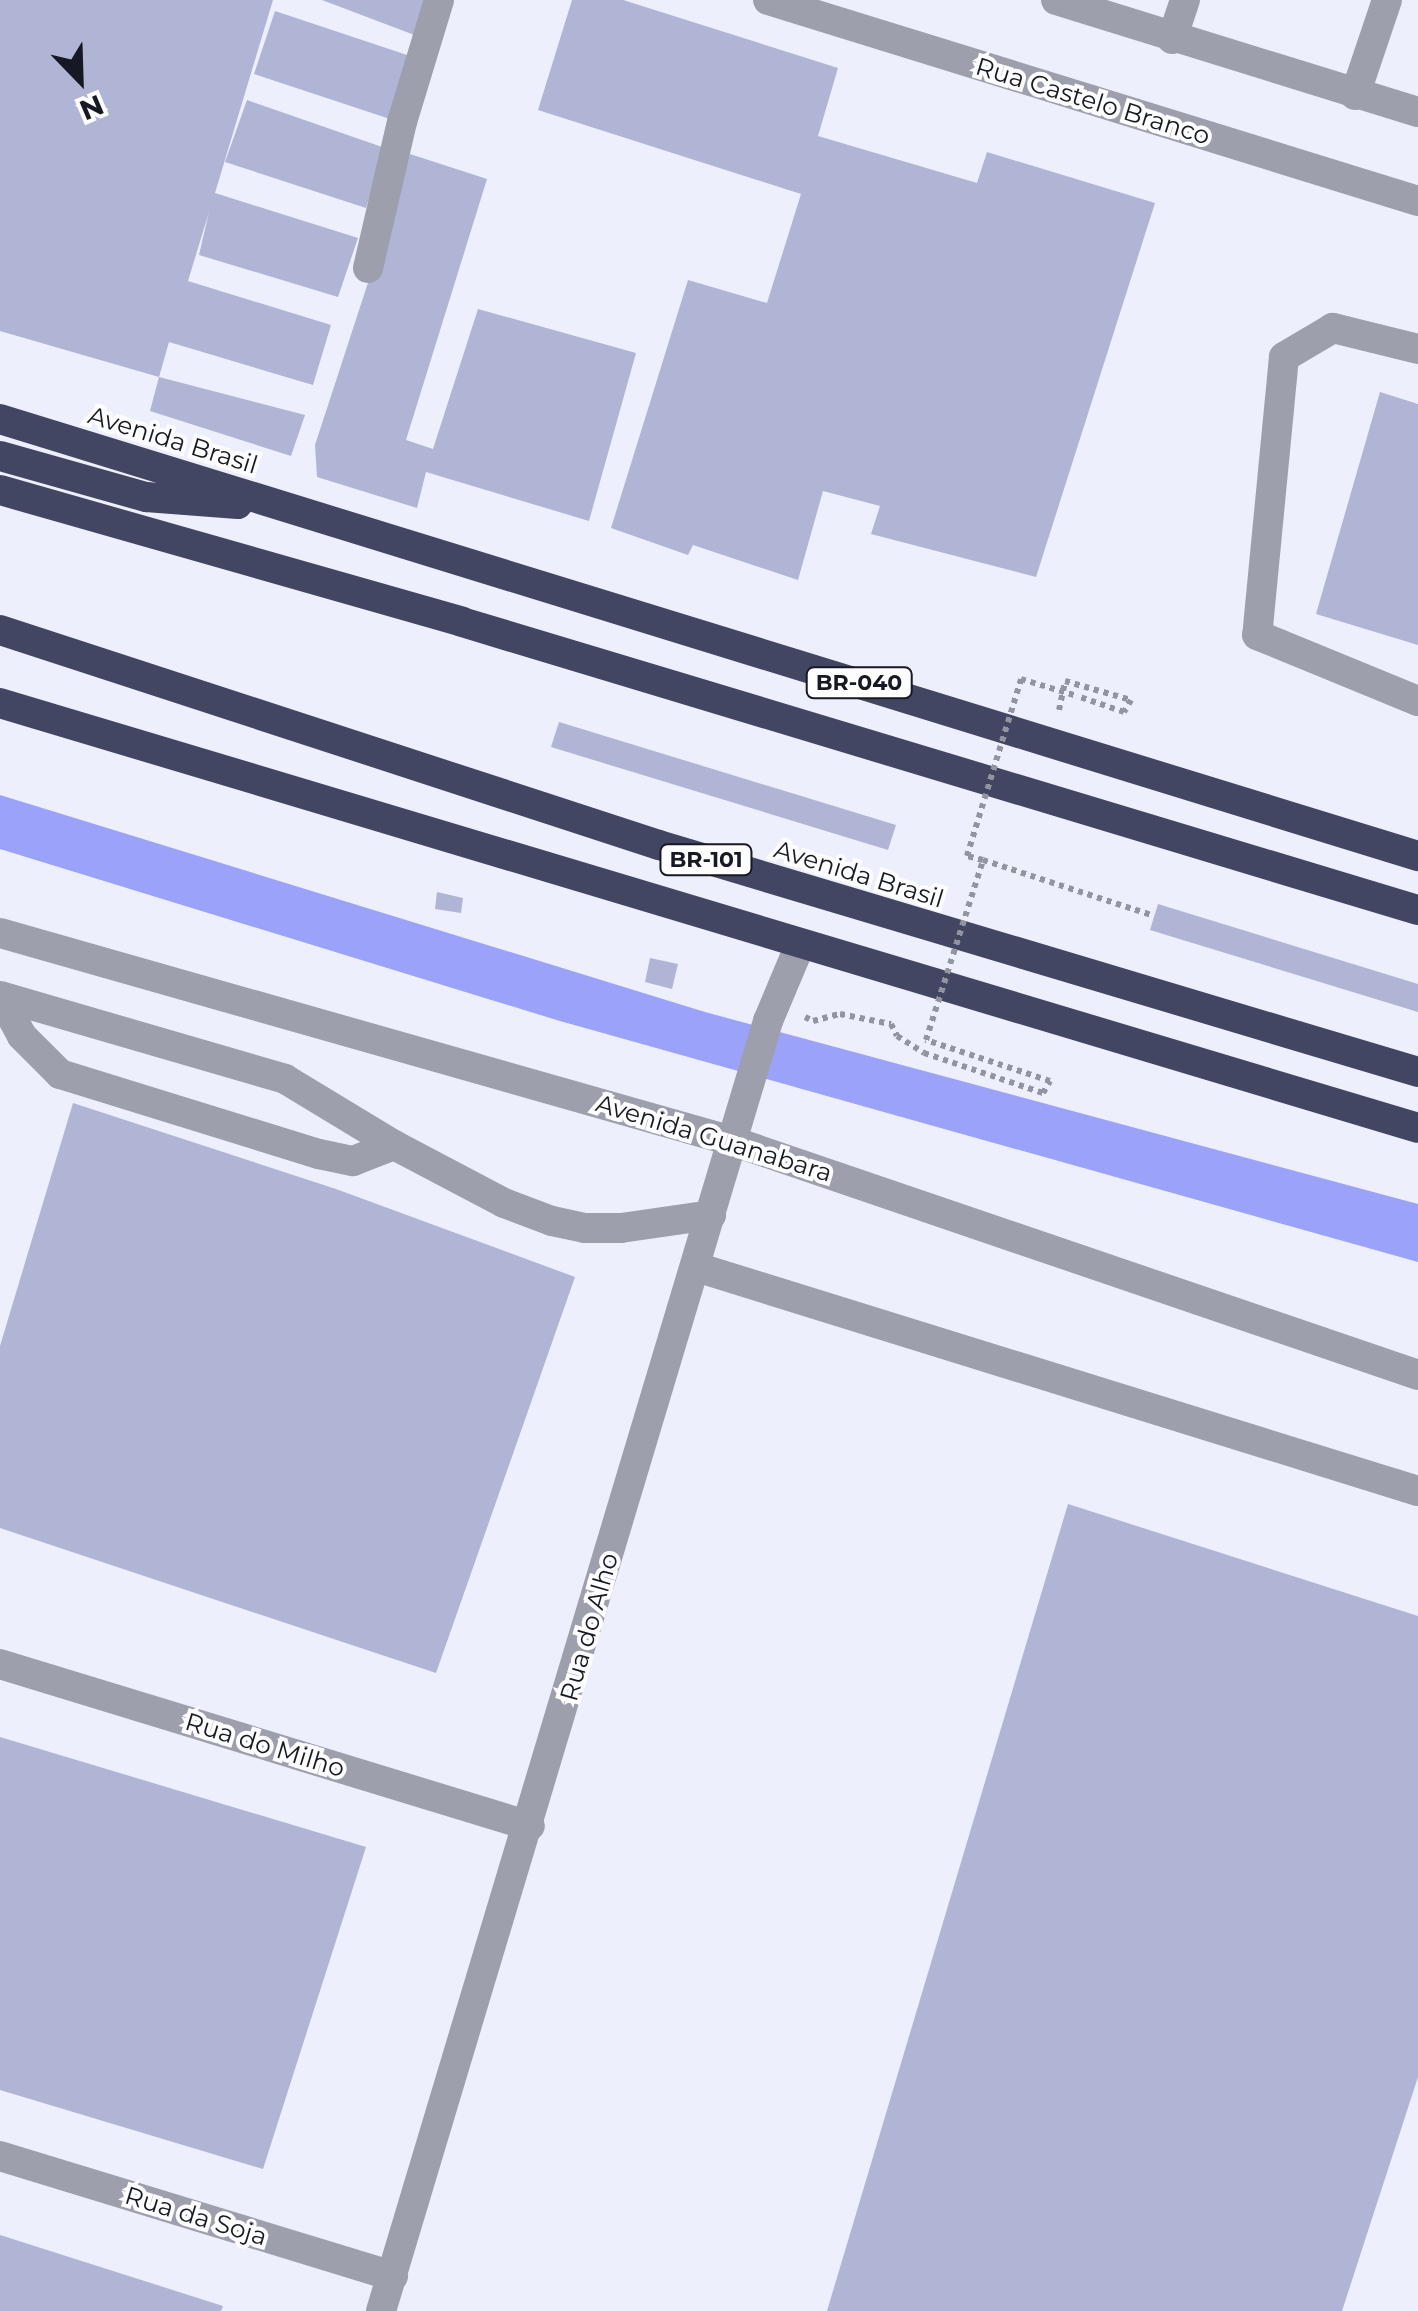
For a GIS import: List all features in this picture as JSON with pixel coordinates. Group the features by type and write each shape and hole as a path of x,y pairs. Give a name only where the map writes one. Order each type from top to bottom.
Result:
{"highway":[{"name":"Avenida Brasil","path":"0,419 1418,856"},
{"name":"BR-040","path":"0,456 146,497 301,510"},
{"path":"0,490 462,622 1418,910"},
{"name":"Avenida Brasil","path":"0,630 658,845 1418,1072"},
{"path":"0,703 1418,1128"}],"street":[{"path":"368,268 402,122 439,0"},
{"name":"Rua Castelo Branco","path":"768,0 1418,202"},
{"path":"1056,0 1418,112"},
{"path":"1172,39 1184,0"},
{"path":"1355,95 1387,0"},
{"path":"1418,350 1333,328 1284,357 1257,635 1418,701"},
{"name":"Avenida Guanabara","path":"0,933 732,1141 1418,1374"},
{"name":"Rua do Alho","path":"381,2311 530,1826 732,1141 772,1012 800,945"},
{"path":"0,996 285,1079 504,1203 552,1222 584,1228 621,1228 711,1215"},
{"path":"0,996 22,1036 60,1074 319,1154 353,1160 394,1144"},
{"path":"696,1267 1418,1491"},
{"name":"Rua do Milho","path":"0,1664 530,1826"},
{"name":"Rua da Soja","path":"0,2156 393,2276"}],"path":[{"path":"1071,749 1080,718 1058,709 1064,681 1131,700 1124,712 1077,696 1021,679 966,856 1154,916"},
{"path":"772,1012 814,1021 840,1014 891,1024 897,1036 924,1053 1042,1093 1050,1081 926,1040 982,860"}],"water":[{"path":"0,795 705,1012 1418,1204 1418,1262 560,1021 0,849"}],"building":[{"path":"0,0 273,0 215,193 358,238 338,297 199,255 209,212 188,281 331,325 313,385 169,342 159,377 0,331"},
{"path":"322,0 428,0 417,36"},
{"path":"572,0 623,0 838,68 818,136 977,183 987,152 1155,203 1036,577 871,534 880,506 823,491 798,580 693,545 688,555 611,528 688,280 767,303 801,194 538,110"},
{"path":"275,11 413,57 393,120 254,74"},
{"path":"247,100 385,148 366,208 225,162"},
{"path":"410,154 487,179 406,440 433,449 478,309 636,353 589,521 426,472 417,508 317,477 315,445"},
{"path":"159,377 305,415 291,456 150,411"},
{"path":"1380,392 1418,404 1418,645 1316,614"},
{"path":"559,722 896,825 888,850 551,747"},
{"path":"437,892 463,898 461,913 435,909"},
{"path":"1158,904 1418,984 1418,1012 1150,930"},
{"path":"650,958 678,964 672,989 645,982"},
{"path":"73,1103 336,1189 575,1277 436,1673 0,1528 0,1346"},
{"path":"1068,1504 1418,1616 1418,2077 1342,2311 827,2311"},
{"path":"0,1737 366,1847 263,2169 0,2090"},
{"path":"0,2235 223,2306 221,2311 0,2311"}]}
